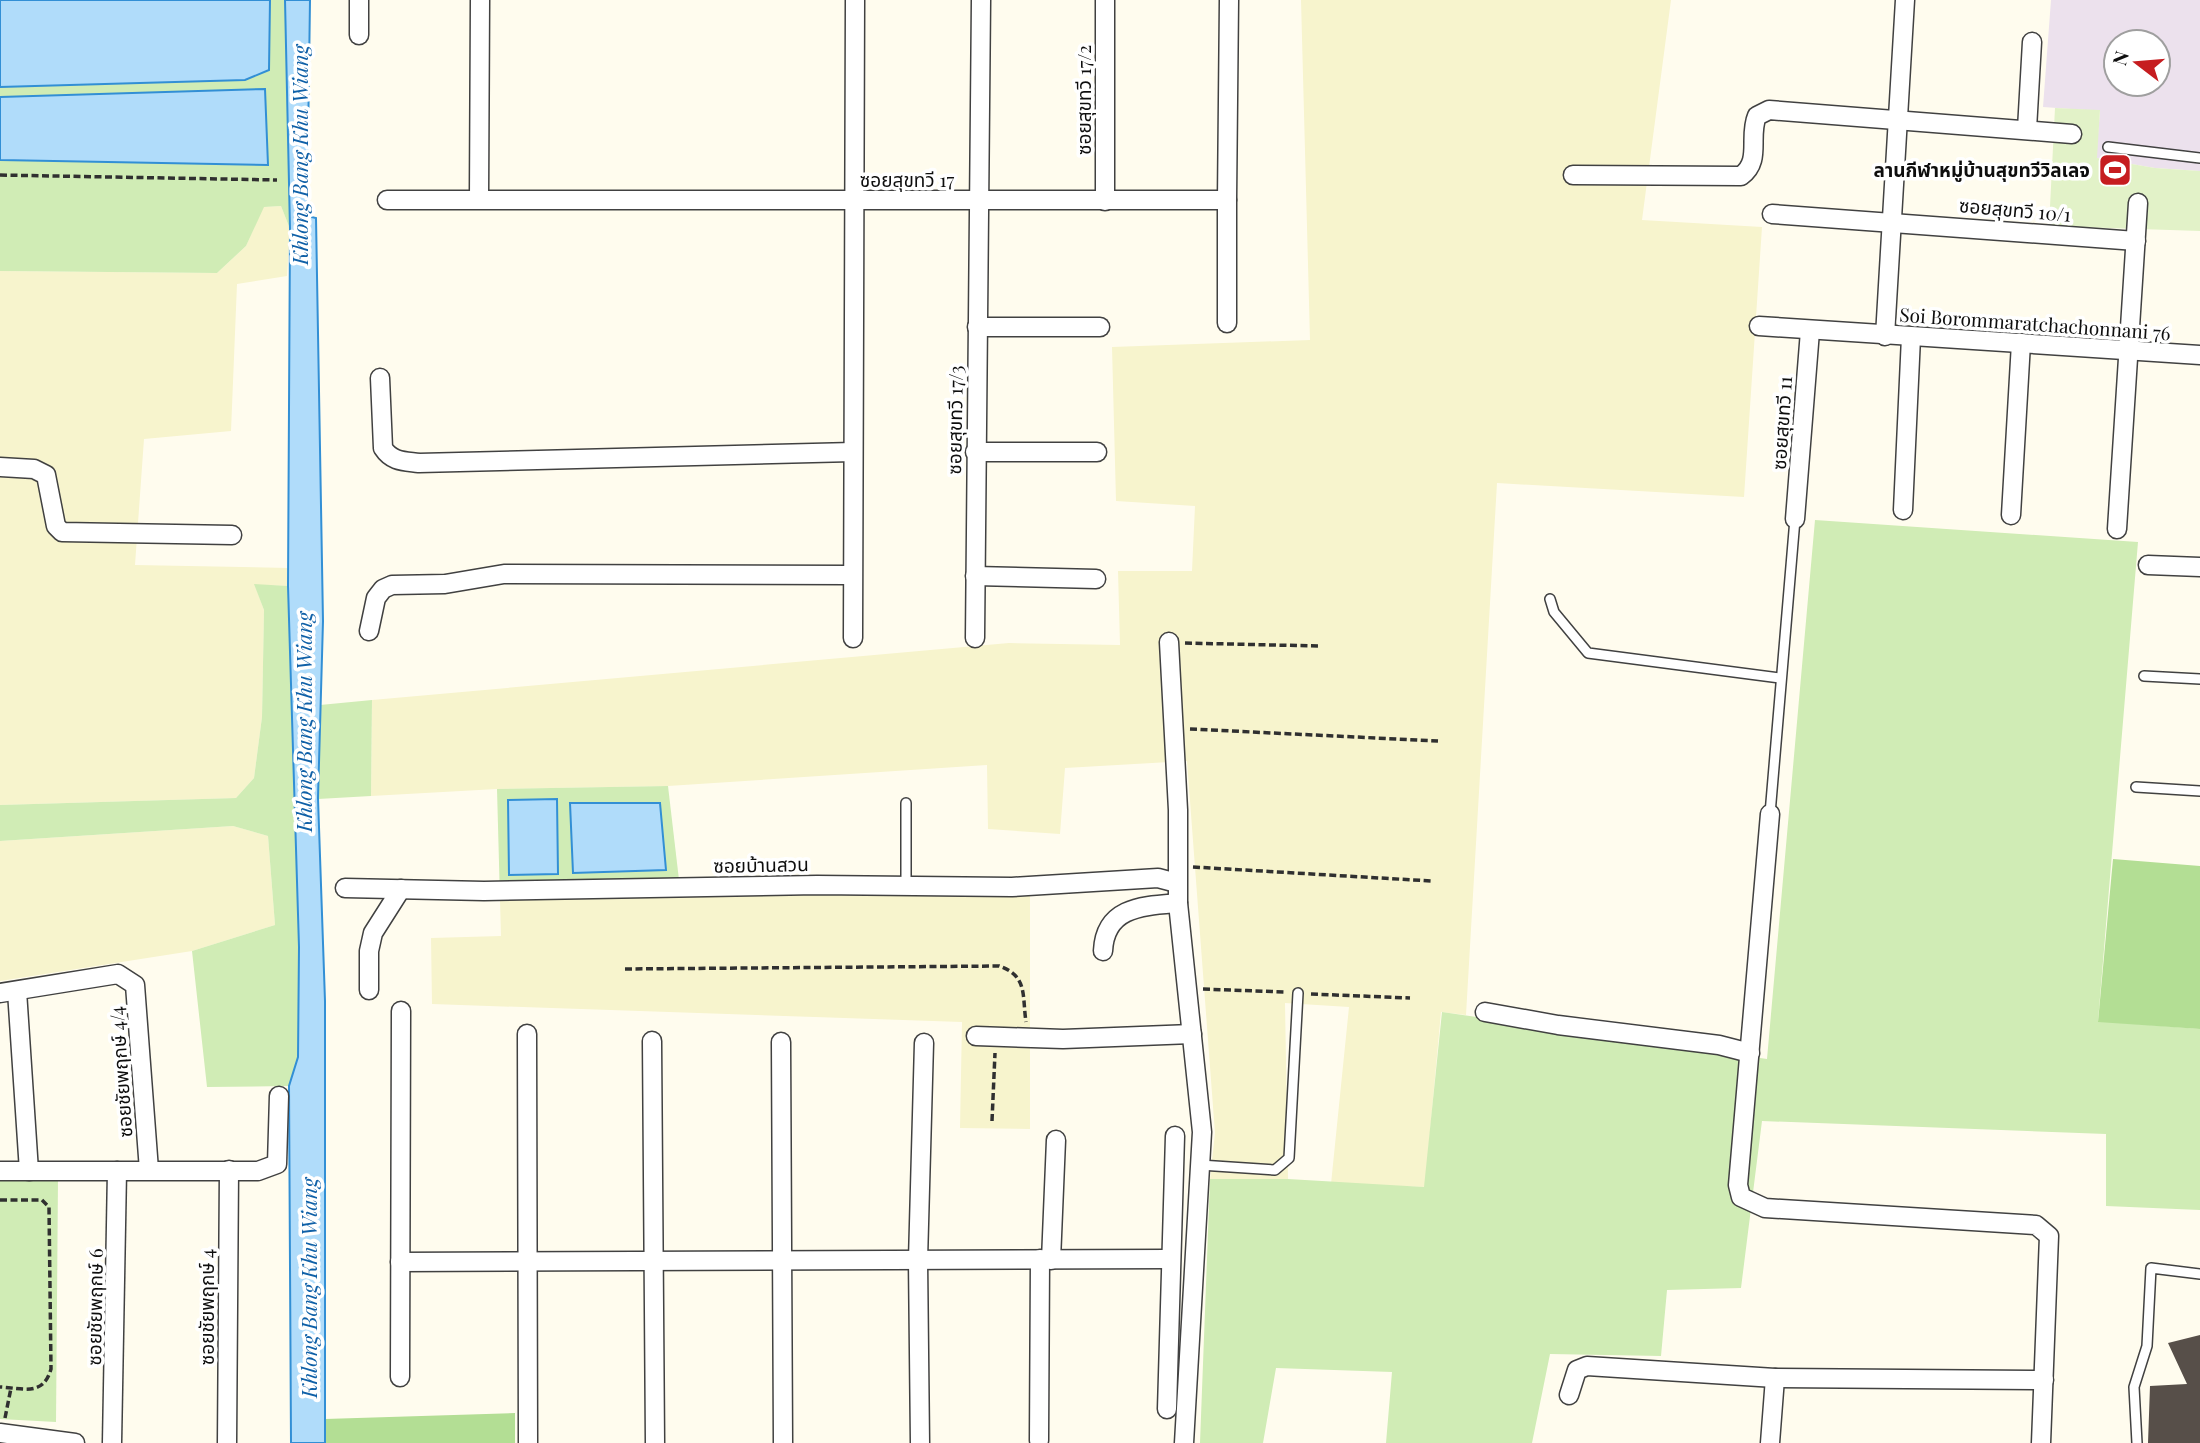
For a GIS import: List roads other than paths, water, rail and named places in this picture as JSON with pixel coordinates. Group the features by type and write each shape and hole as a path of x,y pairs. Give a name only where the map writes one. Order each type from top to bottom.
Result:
{"street":[{"path":"359,0 359,35"},
{"path":"479,198 480,0"},
{"path":"853,638 851,575 855,0"},
{"name":"ซอยสุขทวี 17/3","path":"975,638 981,0"},
{"name":"ซอยสุขทวี 17/2","path":"1105,0 1105,201"},
{"path":"1227,323 1228,0"},
{"name":"Soi Borommaratchachonnani 76","path":"1905,0 1885,336 2200,355"},
{"path":"2026,129 2032,41"},
{"path":"1573,175 1741,176 1749,170 1754,161 1753,125 1757,116 1769,110 2072,134"},
{"name":"ซอยสุขทวี 17","path":"387,200 1227,200"},
{"path":"2118,529 2138,203"},
{"name":"ซอยสุขทวี 10/1","path":"1772,214 2136,241"},
{"path":"1759,326 1885,336"},
{"path":"977,327 1100,327"},
{"name":"ซอยสุขทวี 11","path":"1796,519 1810,331"},
{"path":"1903,510 1911,337"},
{"path":"2011,514 2021,343"},
{"path":"380,378 383,448 389,457 398,460 419,463 853,452"},
{"path":"975,452 1097,452"},
{"path":"0,467 34,469 46,475 56,526 62,532 232,535"},
{"path":"2148,565 2200,567"},
{"path":"369,631 376,598 383,589 392,585 445,584 504,574 851,575"},
{"path":"975,576 1096,579"},
{"path":"1169,642 1178,810 1178,903 1201,1102 1200,1165 1184,1443"},
{"path":"1770,814 1738,1185 1741,1197 1765,1208 2036,1224 2049,1236 2041,1443"},
{"name":"ซอยบ้านสวน","path":"345,888 1012,887 1158,878 1177,874"},
{"path":"369,990 369,951 373,933 401,889"},
{"path":"1104,951 1104,934 1112,921 1143,906 1178,903"},
{"name":"ซอยชัยพฤกษ์ 4/4","path":"8,992 118,974 135,985 149,1170"},
{"path":"8,992 29,1171"},
{"path":"400,1377 401,1011"},
{"path":"1485,1012 1558,1025 1719,1045 1750,1053"},
{"path":"527,1034 528,1443"},
{"path":"976,1036 1028,1038 1192,1034"},
{"path":"652,1041 655,1443"},
{"path":"781,1042 783,1443"},
{"path":"920,1443 918,1260 924,1043"},
{"path":"0,1171 258,1171 276,1164 279,1096"},
{"path":"1167,1409 1175,1136"},
{"path":"1039,1440 1045,1259 1056,1140"},
{"name":"ซอยชัยพฤกษ์ 4","path":"227,1443 229,1170"},
{"name":"ซอยชัยพฤกษ์ 6","path":"111,1443 117,1171"},
{"path":"400,1262 1170,1259"},
{"path":"1569,1395 1577,1370 1587,1366 1775,1378 2044,1380"},
{"path":"1770,1443 1775,1378"},
{"path":"1,1437 75,1443"}],"lane":[{"path":"2108,147 2200,158"},
{"path":"1770,814 1796,519"},
{"path":"1550,599 1554,612 1588,653 1780,678"},
{"path":"2144,677 2200,679"},
{"path":"2136,787 2200,791"},
{"path":"905,803 906,886"},
{"path":"1200,1165 1275,1170 1289,1158 1298,993"},
{"path":"2137,1443 2134,1387 2147,1346 2151,1268 2200,1274"}],"water":[{"path":"0,0 270,0 269,70 245,80 0,87"},
{"name":"Khlong Bang Khu Wiang","path":"285,0 310,0 307,216 316,218 323,621 318,798 325,1001 325,1443 291,1443 289,1086 298,1057 299,947 288,586 290,229"},
{"path":"265,89 268,165 0,160 0,97"},
{"path":"557,799 558,874 509,875 508,800"},
{"path":"570,803 660,803 666,870 573,873"}],"place":[{"name":"ลานกีฬาหมู่บ้านสุขทวีวิลเลจ","path":"2115,170"}]}
